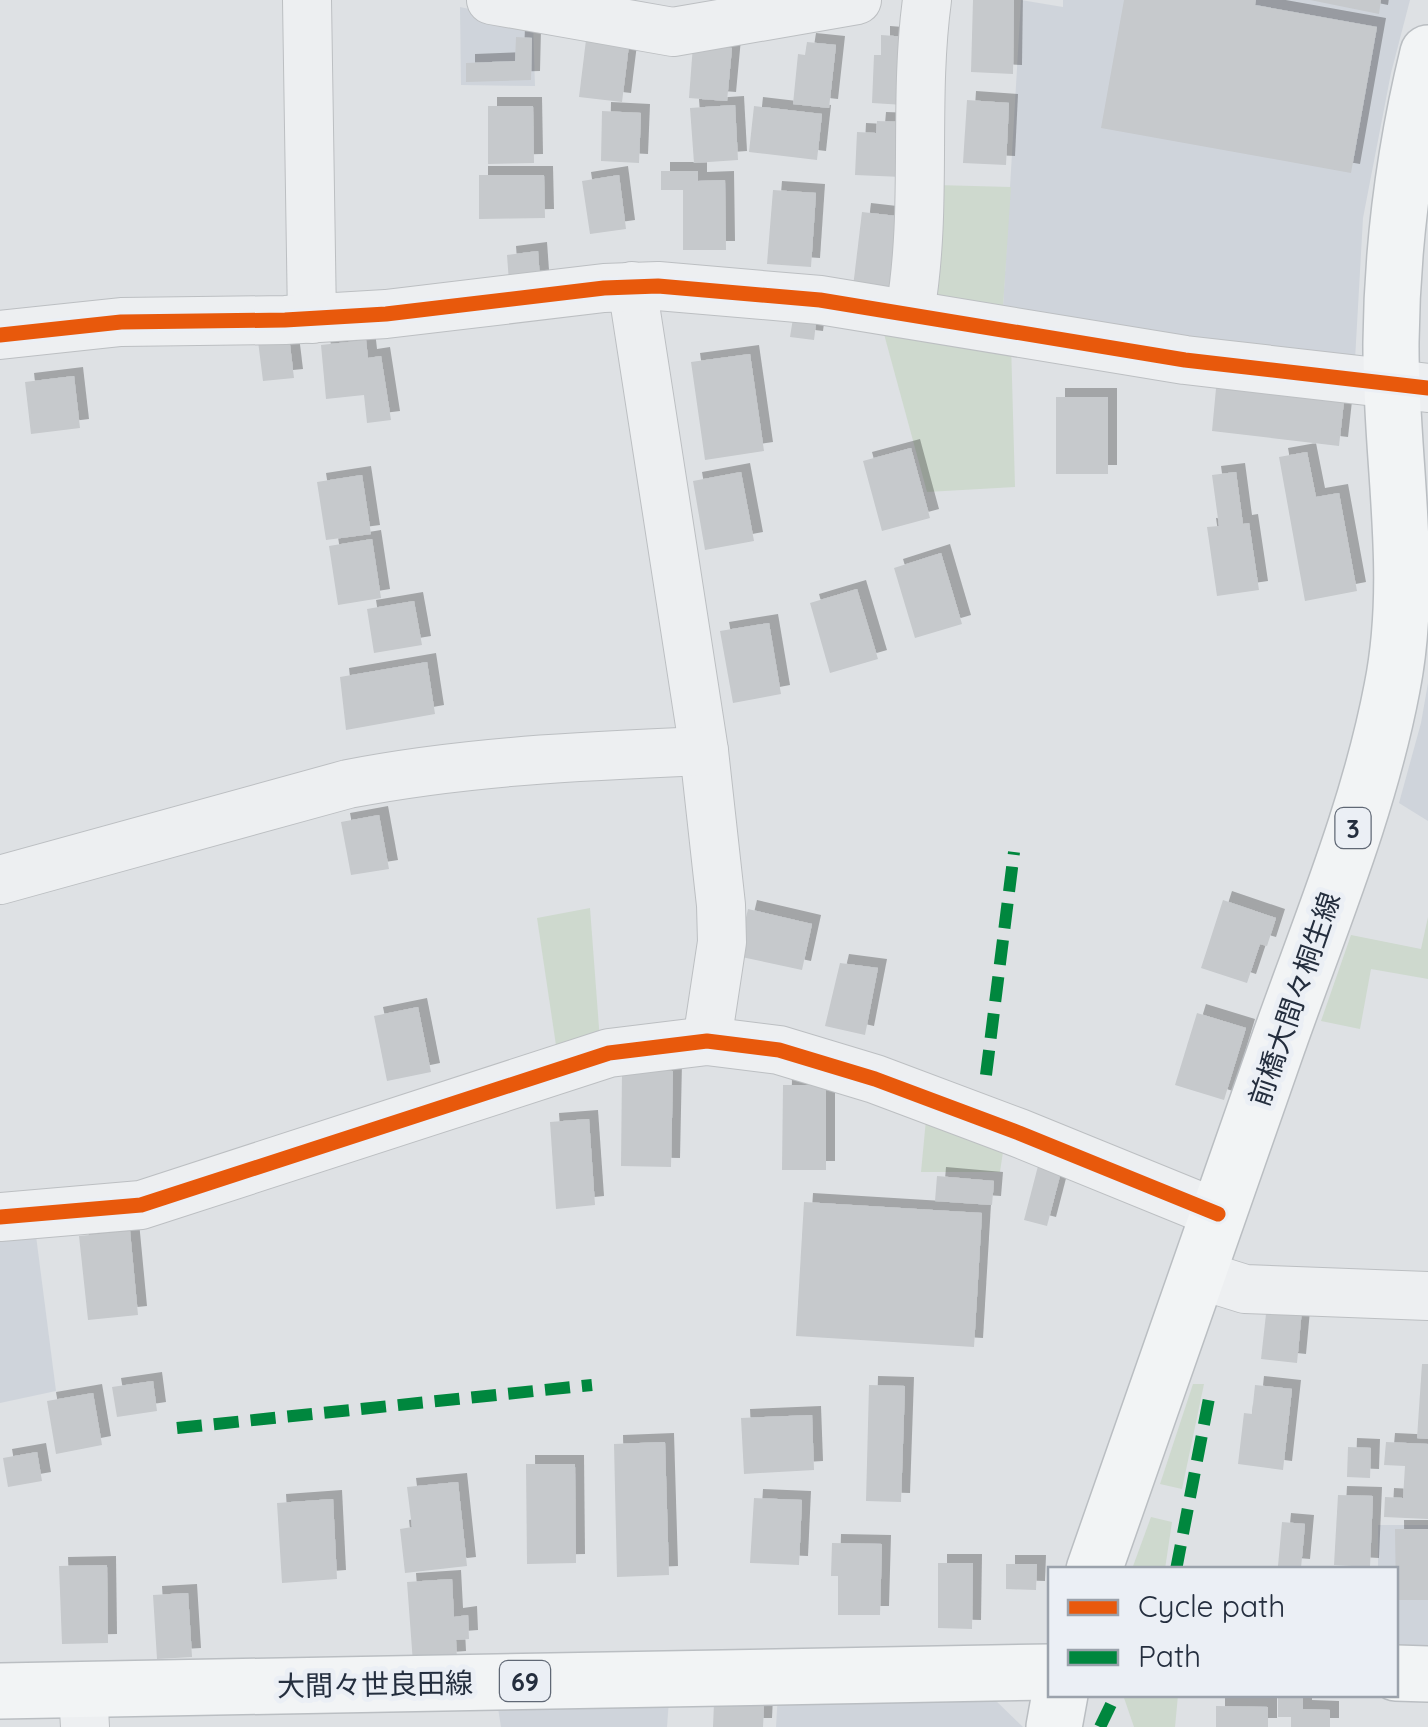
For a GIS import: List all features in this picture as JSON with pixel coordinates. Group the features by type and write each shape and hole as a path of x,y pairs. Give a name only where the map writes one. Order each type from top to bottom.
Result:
{"main road":[{"name":"前橋大間々桐生線","path":"1095,1567 1344,857 1382,729 1413,658 1402,582 1410,386 1395,248 1403,178 1428,53"},
{"name":"大間々世良田線","path":"0,1691 84,1709 825,1674 1048,1672"},
{"path":"1398,1674 1428,1674"},
{"path":"1054,1727 1059,1697"}],"street":[{"path":"307,0 312,319"},
{"path":"491,0 674,32 857,0"},
{"path":"910,312 922,190 923,32 927,0"},
{"path":"632,286 704,751 722,925 707,1041"},
{"path":"0,334 121,322 386,314 632,286 820,300 1185,360 1410,386"},
{"path":"0,880 348,784 406,772 570,757 704,751"},
{"path":"0,1217 141,1205 609,1052 707,1041 779,1050 875,1079 1218,1214"},
{"path":"1196,1274 1245,1289 1428,1296"}],"shaded area":[{"path":"1021,0 1063,7 1063,0 1410,0 1391,73 1363,218 1355,360 1221,345 1003,307"},
{"path":"460,7 533,23 535,86 461,85"},
{"path":"936,185 1011,187 1003,307 930,295"},
{"path":"881,323 1011,343 1015,487 927,492"},
{"path":"1428,683 1428,821 1399,803"},
{"path":"590,908 600,1041 557,1052 537,918"},
{"path":"1428,917 1428,979 1371,969 1360,1029 1321,1021 1351,935 1421,949"},
{"path":"927,1109 1005,1138 1000,1172 921,1172"},
{"path":"35,1228 56,1391 0,1403 0,1231"},
{"path":"1193,1384 1204,1384 1182,1489 1160,1484"},
{"path":"1151,1517 1172,1522 1165,1567 1133,1567"},
{"path":"1378,1525 1428,1525 1428,1652 1398,1651 1398,1567 1378,1567"},
{"path":"778,1693 991,1696 1023,1727 776,1727"},
{"path":"1124,1697 1178,1697 1175,1727 1134,1727"},
{"path":"669,1700 667,1727 501,1727 498,1708"}],"building":[{"path":"973,0 1014,0 1013,74 971,72"},
{"path":"1124,0 1256,0 1255,5 1377,27 1351,173 1101,128"},
{"path":"1310,0 1381,0 1379,14"},
{"path":"881,35 907,37 904,105 872,103 874,55 881,55"},
{"path":"516,37 532,38 531,80 466,82 466,63 515,61"},
{"path":"586,40 629,45 622,102 579,97"},
{"path":"807,42 836,45 829,108 793,104 798,54 805,55"},
{"path":"693,45 732,48 727,101 689,98"},
{"path":"967,100 1009,103 1006,165 963,163"},
{"path":"735,105 738,160 694,163 690,108"},
{"path":"488,106 533,106 534,163 488,164"},
{"path":"754,106 822,114 817,160 749,152"},
{"path":"602,111 641,113 639,163 601,161"},
{"path":"877,121 905,122 902,177 855,175 857,132 876,133"},
{"path":"661,171 698,171 698,181 725,180 726,250 683,250 683,190 661,190"},
{"path":"479,175 544,175 545,218 479,219"},
{"path":"619,175 626,229 590,234 582,181"},
{"path":"773,190 816,193 811,267 767,264"},
{"path":"862,212 905,217 892,291 853,287"},
{"path":"538,251 540,279 509,282 507,255"},
{"path":"794,312 817,315 814,340 790,337"},
{"path":"289,337 294,378 263,381 258,341"},
{"path":"366,340 368,358 381,356 391,420 367,423 364,395 326,399 321,345"},
{"path":"750,354 764,451 705,460 691,362"},
{"path":"74,376 80,428 31,434 25,382"},
{"path":"1217,378 1345,392 1339,446 1212,431"},
{"path":"1056,397 1108,397 1108,474 1056,474"},
{"path":"911,448 930,518 882,531 863,461"},
{"path":"1307,452 1316,497 1339,493 1357,591 1305,601 1279,457"},
{"path":"741,472 754,541 705,550 693,481"},
{"path":"1236,472 1243,524 1249,523 1259,590 1217,596 1207,527 1219,526 1212,475"},
{"path":"362,475 371,534 326,540 317,482"},
{"path":"372,539 381,598 338,605 329,546"},
{"path":"941,553 962,624 915,638 894,568"},
{"path":"857,589 878,659 830,673 810,603"},
{"path":"414,601 422,645 374,653 367,609"},
{"path":"769,623 781,694 733,703 720,631"},
{"path":"427,662 435,714 346,730 340,677"},
{"path":"379,815 389,869 351,875 341,822"},
{"path":"1223,900 1276,918 1267,946 1260,944 1247,983 1201,968"},
{"path":"748,909 812,924 802,970 737,956"},
{"path":"840,963 878,968 865,1035 825,1026"},
{"path":"418,1007 431,1072 387,1081 374,1016"},
{"path":"1197,1013 1246,1028 1224,1100 1175,1085"},
{"path":"622,1070 673,1071 671,1167 621,1166"},
{"path":"783,1085 826,1085 826,1170 782,1170"},
{"path":"589,1119 595,1205 556,1209 550,1122"},
{"path":"1038,1166 1061,1172 1047,1226 1024,1220"},
{"path":"937,1176 994,1181 992,1205 935,1201"},
{"path":"804,1202 982,1213 974,1347 796,1336"},
{"path":"130,1231 138,1315 88,1320 79,1236"},
{"path":"1267,1305 1302,1309 1297,1363 1261,1359"},
{"path":"1422,1364 1428,1364 1428,1439 1417,1438"},
{"path":"153,1381 157,1411 117,1417 112,1387"},
{"path":"869,1385 905,1386 901,1502 866,1501"},
{"path":"1255,1385 1292,1389 1283,1470 1238,1464 1244,1413 1252,1414"},
{"path":"93,1393 102,1445 56,1454 47,1401"},
{"path":"812,1415 814,1470 744,1474 741,1418"},
{"path":"665,1442 669,1575 617,1577 614,1444"},
{"path":"1386,1442 1428,1444 1428,1519 1384,1517 1385,1497 1403,1498 1405,1466 1384,1465"},
{"path":"1348,1447 1371,1448 1370,1478 1347,1477"},
{"path":"37,1452 42,1481 8,1487 3,1458"},
{"path":"526,1464 575,1464 576,1563 527,1564"},
{"path":"458,1482 467,1566 405,1573 400,1529 412,1527 407,1487"},
{"path":"1338,1495 1373,1496 1370,1567 1334,1565"},
{"path":"754,1498 802,1500 799,1565 750,1563"},
{"path":"333,1499 337,1579 282,1583 277,1503"},
{"path":"1282,1522 1305,1524 1301,1567 1278,1566"},
{"path":"1395,1529 1428,1529 1428,1600 1398,1600"},
{"path":"832,1543 882,1544 880,1615 838,1615 838,1576 831,1576"},
{"path":"938,1563 973,1563 972,1629 938,1628"},
{"path":"1006,1564 1037,1564 1036,1590 1006,1589"},
{"path":"107,1565 108,1643 62,1644 59,1566"},
{"path":"452,1579 454,1617 468,1615 469,1639 456,1640 457,1660 413,1663 407,1582"},
{"path":"188,1593 192,1657 157,1659 153,1595"},
{"path":"1278,1697 1303,1697 1303,1709 1330,1710 1330,1727 1291,1727 1291,1717 1278,1717"},
{"path":"714,1703 764,1706 763,1727 713,1727"},
{"path":"1216,1706 1268,1707 1268,1727 1216,1727"}],"marked path":[{"path":"986,1075 1014,852"},
{"path":"177,1428 592,1385"},
{"path":"1177,1567 1210,1393"},
{"path":"1100,1727 1115,1697"}],"cycle path":[{"path":"0,335 121,322 386,314 604,288 658,286 820,300 1185,360 1428,388"},
{"path":"0,1217 141,1205 609,1053 707,1041 779,1050 875,1079 1218,1214"}]}
